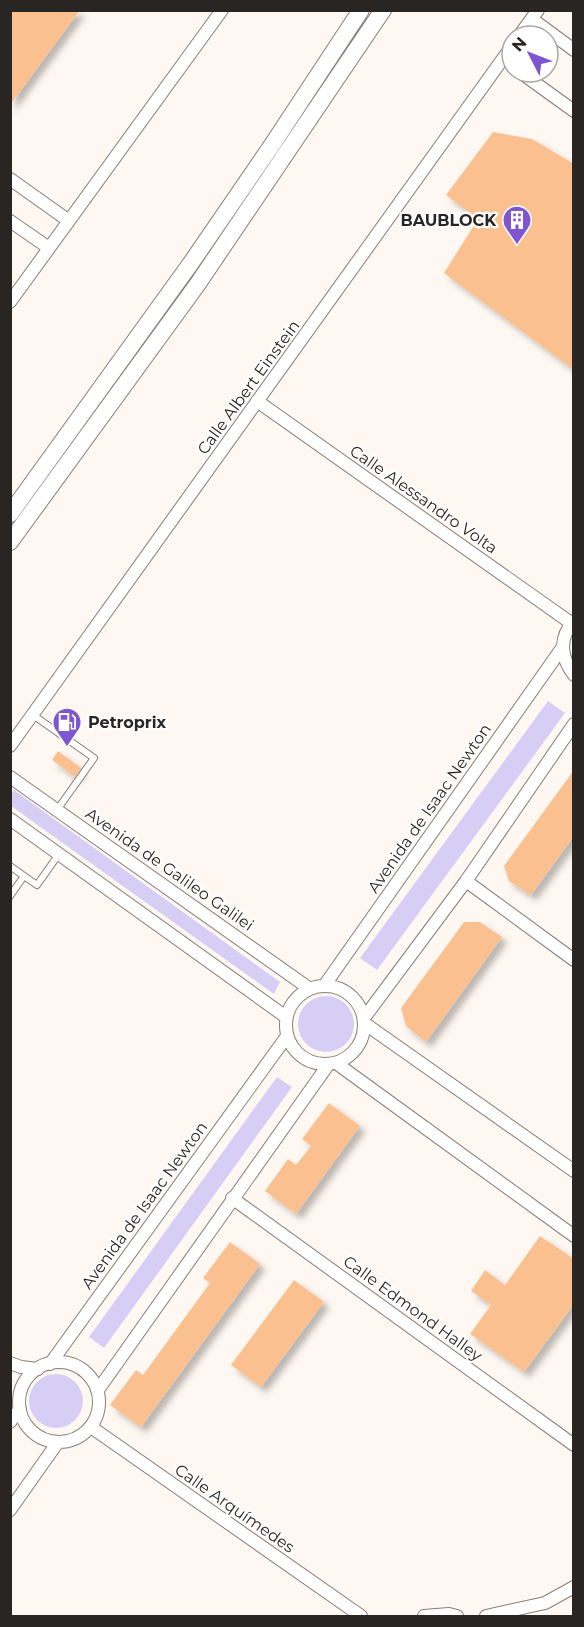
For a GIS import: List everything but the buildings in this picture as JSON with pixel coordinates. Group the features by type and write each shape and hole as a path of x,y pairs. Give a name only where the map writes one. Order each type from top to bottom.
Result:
{"main road":[{"path":"10,514 191,263 361,10"},
{"path":"10,542 198,285 383,10"}],"street":[{"path":"10,302 222,10"},
{"path":"535,15 573,50"},
{"name":"Calle Albert Einstein","path":"10,746 257,401 500,72"},
{"path":"536,84 573,111"},
{"path":"10,179 69,221"},
{"path":"10,220 49,248"},
{"name":"Calle Alessandro Volta","path":"257,401 572,622"},
{"name":"Avenida de Isaac Newton","path":"324,986 562,648 564,635 572,622"},
{"path":"562,648 565,663 573,675"},
{"path":"364,1021 466,881 573,724"},
{"name":"Avenida de Galileo Galilei","path":"10,777 310,989"},
{"path":"11,819 286,1017"},
{"path":"466,881 573,960"},
{"path":"324,986 345,991 354,998 364,1021 363,1036 357,1048 348,1058 332,1064 314,1064 302,1058 292,1048 287,1036 286,1017 295,1000 310,989 324,986"},
{"path":"364,1021 573,1171"},
{"name":"Avenida de Isaac Newton","path":"44,1366 287,1036"},
{"path":"98,1390 232,1198 332,1064"},
{"path":"332,1064 573,1236"},
{"name":"Calle Edmond Halley","path":"232,1198 573,1445"},
{"path":"10,1364 21,1367 62,1362 74,1365 92,1379 98,1390 99,1410 91,1427 76,1438 58,1442 45,1439 33,1432 24,1422 20,1408 22,1389 28,1377 44,1366"},
{"path":"10,1364 18,1376 22,1389"},
{"path":"10,1422 20,1408"},
{"name":"Calle Arquímedes","path":"91,1427 361,1617"},
{"path":"10,1510 58,1442"},
{"path":"486,1617 545,1603 573,1587"},
{"path":"424,1617 449,1614 457,1617"}],"lane":[{"path":"33,715 94,758 57,810"},
{"path":"10,866 38,885 59,854"},
{"path":"10,896 24,876"}],"shaded area":[{"path":"548,701 565,713 377,970 360,958"},
{"path":"14,790 280,982 274,994 11,806 11,794"},
{"path":"326,996 337,998 346,1004 352,1013 354,1024 352,1035 346,1044 337,1050 326,1052 315,1050 306,1044 300,1035 298,1024 300,1013 306,1004 315,998"},
{"path":"277,1077 292,1087 104,1348 89,1337"},
{"path":"51,1374 61,1374 71,1378 79,1386 83,1401 79,1416 71,1424 61,1428 51,1428 41,1424 33,1416 29,1406 29,1396 33,1386 41,1378"}],"place":[{"name":"BAUBLOCK","path":"517,246"},
{"name":"Petroprix","path":"67,748"}]}
